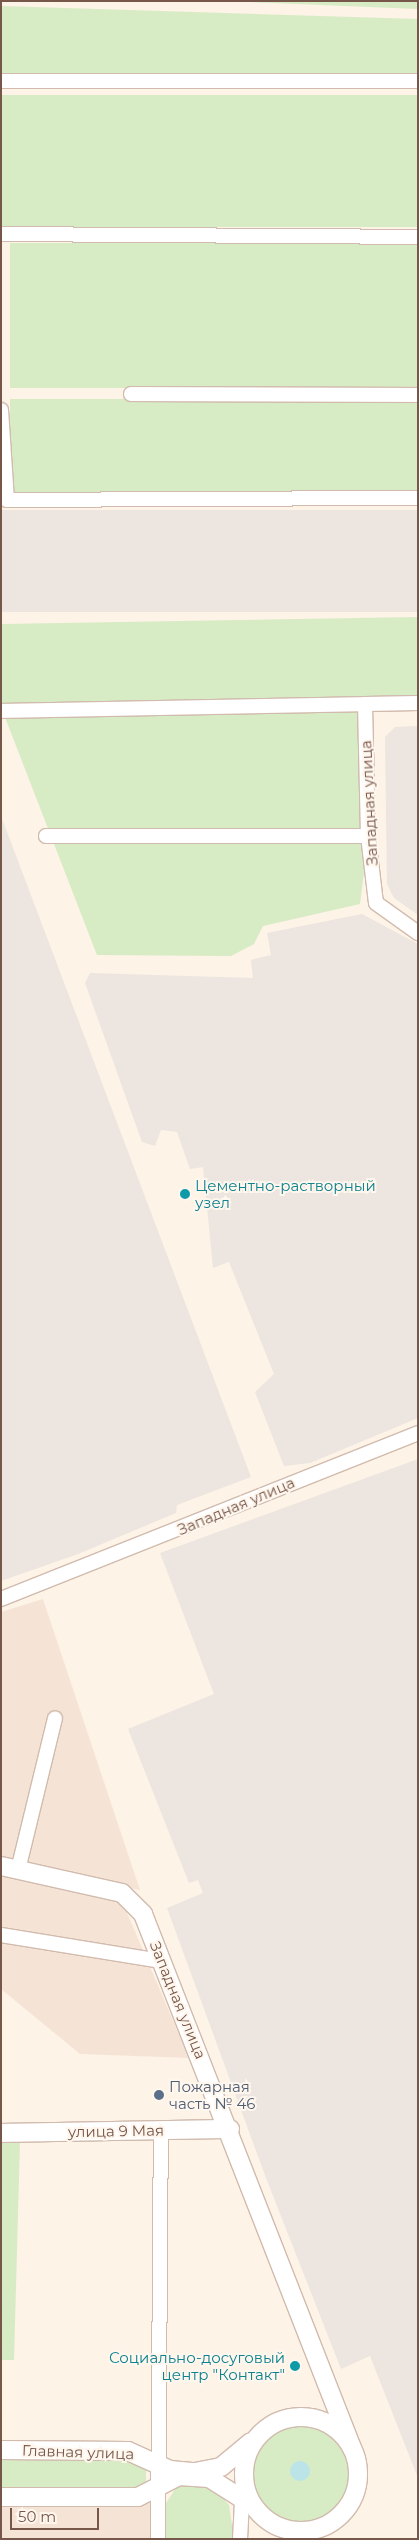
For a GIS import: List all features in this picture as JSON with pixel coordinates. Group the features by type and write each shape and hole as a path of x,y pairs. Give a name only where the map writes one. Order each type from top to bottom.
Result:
{"street":[{"path":"1,81 418,81"},
{"path":"1,234 418,237"},
{"path":"131,394 418,395"},
{"path":"1,410 6,500 418,498"},
{"path":"1,711 418,703"},
{"name":"Западная улица","path":"365,704 368,836 376,904 418,933"},
{"path":"46,836 368,836"},
{"name":"Западная улица","path":"1,1599 55,1580 418,1432"},
{"path":"9,1868 55,1718"},
{"name":"Западная улица","path":"9,1868 122,1893 143,1914 230,2129 352,2448"},
{"path":"1,1935 162,1961"},
{"name":"улица 9 Мая","path":"1,2133 230,2129"},
{"path":"158,2539 161,2131"},
{"path":"240,2539 247,2500 244,2464 258,2436 290,2417 332,2398"},
{"path":"290,2417 322,2420 342,2434 352,2448 358,2471 354,2496 340,2516 291,2539"},
{"name":"Главная улица","path":"1,2450 128,2451 177,2472 209,2471 258,2436"},
{"path":"1,2498 138,2497 179,2476 209,2478 247,2500 278,2526 314,2529"}],"shaded area":[{"path":"1,510 418,510 418,612 1,612"},
{"path":"418,726 418,915 394,898 387,884 385,737 395,727"},
{"path":"1,816 251,1477 177,1505 176,1513 78,1554 1,1581"},
{"path":"362,914 418,944 418,1418 310,1463 284,1466 255,1392 274,1374 229,1262 213,1268 203,1167 190,1169 177,1132 161,1130 155,1146 142,1142 85,983 90,973 253,978 251,960 271,955 267,933"},
{"path":"418,1459 418,2478 370,2356 341,2369 266,2178 167,1908 203,1893 198,1880 189,1883 128,1729 214,1694 160,1553"},
{"path":"43,1599 140,1890 1,1861 1,1612"},
{"path":"1,1876 122,1901 189,2058 80,2054 1,1989"},
{"path":"1,2502 152,2502 152,2539 1,2539"}],"green space":[{"path":"227,1 418,1 418,9"},
{"path":"1,6 418,19 418,77 1,77"},
{"path":"1,95 418,95 418,227 1,227"},
{"path":"10,243 418,243 418,388 10,388"},
{"path":"10,399 418,399 418,493 10,493"},
{"path":"418,617 418,696 358,698 364,872 360,904 263,926 254,944 231,956 97,955 1,707 1,624"},
{"path":"1,2141 20,2141 14,2360 1,2360"},
{"path":"300,2421 319,2425 336,2436 347,2453 351,2472 347,2491 336,2508 319,2519 300,2523 281,2519 264,2508 253,2491 249,2472 253,2453 264,2436 281,2425"},
{"path":"1,2455 136,2456 146,2465 146,2481 143,2489 1,2492"},
{"path":"178,2485 199,2485 218,2493 229,2505 234,2539 165,2539 166,2503"}],"water":[{"path":"300,2461 307,2464 310,2471 307,2478 300,2481 293,2478 290,2471 293,2464"}],"place":[{"name":"Цементно-растворный узел","path":"185,1194"},
{"name":"Пожарная часть № 46","path":"159,2095"},
{"name":"Социально-досуговый центр \"Контакт\"","path":"295,2366"}]}
